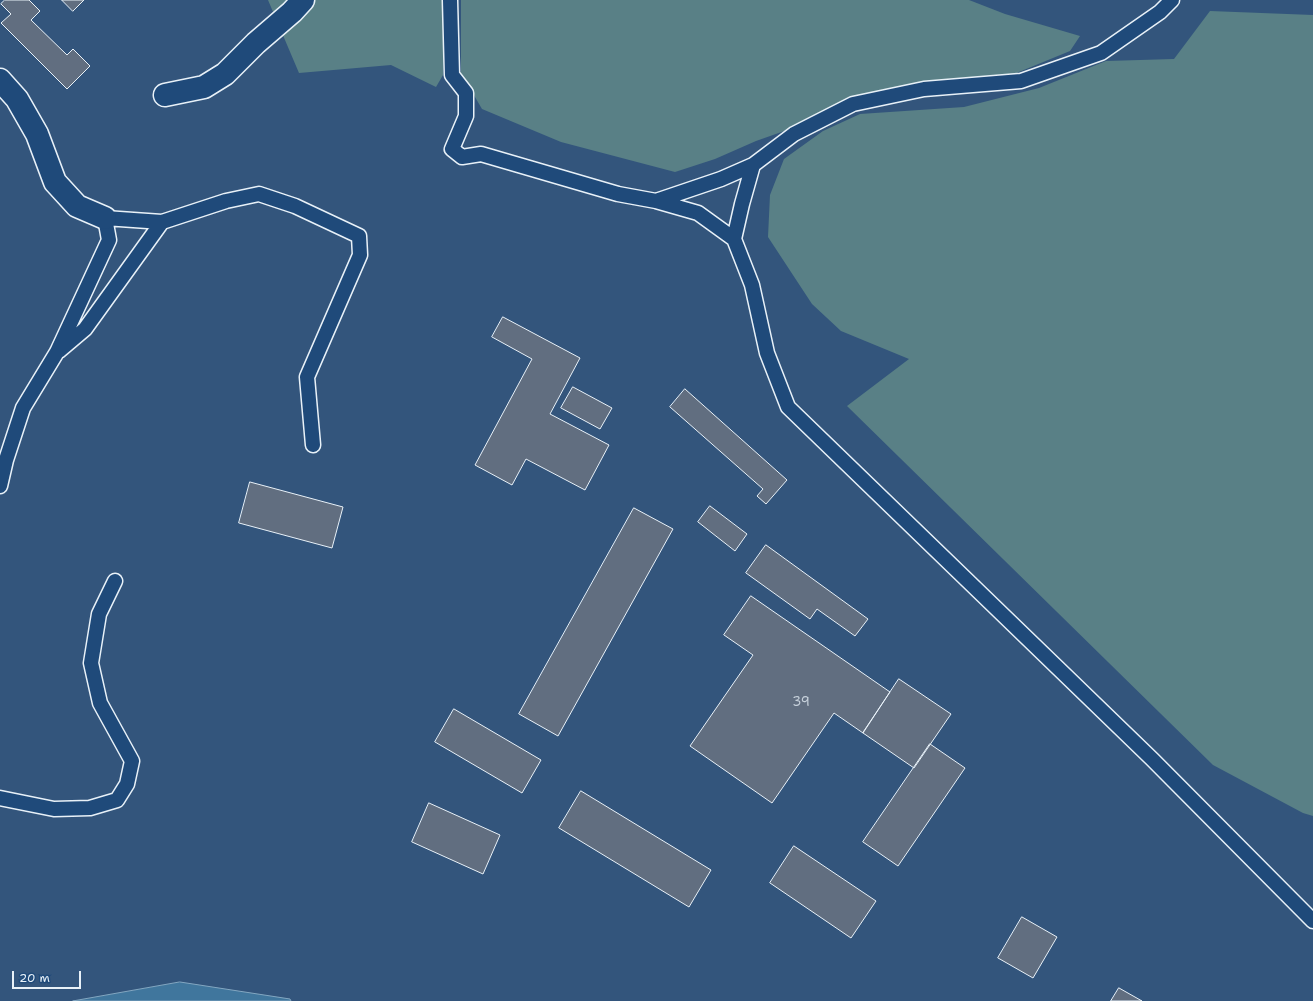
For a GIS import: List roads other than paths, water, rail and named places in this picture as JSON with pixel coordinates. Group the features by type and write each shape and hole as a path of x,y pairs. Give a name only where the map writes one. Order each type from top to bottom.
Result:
{"street":[{"path":"165,95 204,87 225,74 303,0"},
{"path":"0,80 17,99 37,134 55,182 77,206 105,218"}],"lane":[{"path":"450,0 452,75 466,93 466,116 452,149 462,157 481,154 618,194 656,201 698,213 734,239 752,285 767,353 788,407 1152,759 1313,921"},
{"path":"656,201 721,179 754,165 794,134 853,104 924,89 1021,81 1101,53 1160,12 1172,0"},
{"path":"734,239 742,204 754,165"},
{"path":"0,486 6,460 23,408 57,352 109,240 105,218 162,222 226,201 259,194 295,206 358,236 360,255 307,377 313,445"},
{"path":"57,352 85,329 162,222"},
{"path":"0,798 54,809 90,808 117,800 127,784 132,761 100,703 91,663 99,614 115,581"}],"water":[{"path":"180,982 290,999 291,1001 73,1001"}]}
